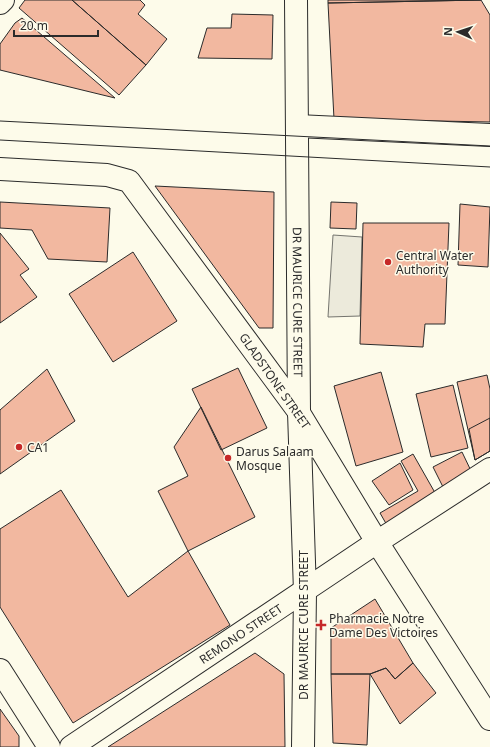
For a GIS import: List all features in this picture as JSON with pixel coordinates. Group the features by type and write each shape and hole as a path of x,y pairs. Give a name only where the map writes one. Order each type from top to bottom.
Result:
{"street":[{"name":"DR MAURICE CURE STREET","path":"296,0 299,412 305,592 303,747"},
{"path":"297,126 490,135"},
{"name":"GLADSTONE STREET","path":"0,169 107,175 129,181 299,412 377,542 490,720"},
{"name":"REMONO STREET","path":"71,747 305,592 377,542 490,469"},
{"path":"0,670 50,747"}],"shaded area":[{"path":"333,235 362,237 360,316 328,317"}],"building":[{"path":"25,0 72,0 146,65 119,95 19,8"},
{"path":"72,0 140,0 145,5 138,14 167,39 146,65"},
{"path":"328,0 481,0 328,3"},
{"path":"481,0 490,15 490,122 334,119 328,3"},
{"path":"232,14 273,15 272,59 198,58 207,28 231,28"},
{"path":"22,18 115,98 0,70 0,44 15,23"},
{"path":"155,186 274,192 273,328 259,328"},
{"path":"0,202 110,208 107,262 48,259 32,230 0,228"},
{"path":"331,202 357,203 356,229 330,228"},
{"path":"460,204 490,207 488,267 458,265"},
{"path":"363,223 449,223 445,324 425,324 423,347 360,344"},
{"path":"0,233 29,269 20,275 37,297 0,323"},
{"path":"133,252 177,321 113,362 69,294"},
{"path":"238,368 267,428 221,450 192,389"},
{"name":"CA1","path":"47,369 75,421 0,474 0,410"},
{"path":"381,372 403,452 356,466 334,386"},
{"path":"487,375 490,389 490,451 475,460 457,382"},
{"path":"453,385 468,448 431,457 416,394"},
{"path":"201,407 255,517 188,551 158,491 188,476 174,447"},
{"path":"490,418 490,451 475,460 469,429"},
{"path":"462,452 473,475 444,489 433,467"},
{"path":"413,454 438,498 388,527 380,513 418,491 401,461"},
{"path":"400,463 413,490 389,505 372,481"},
{"path":"61,490 128,597 188,551 230,625 73,723 0,607 0,529"},
{"path":"375,599 413,663 395,679 386,668 370,674 331,674 331,628"},
{"path":"255,653 284,674 285,747 108,747"},
{"path":"413,663 436,693 400,724 370,674 386,668 395,679"},
{"path":"331,674 370,674 367,745 333,743"},
{"path":"0,709 19,736 19,747 0,747"}],"tram line":[{"path":"0,121 490,146"},
{"path":"0,140 490,167"}],"place":[{"name":"Central Water Authority","path":"388,262"},
{"name":"CA1","path":"19,447"},
{"name":"Darus Salaam Mosque","path":"228,458"},
{"name":"Pharmacie Notre Dame Des Victoires","path":"321,625"}]}
